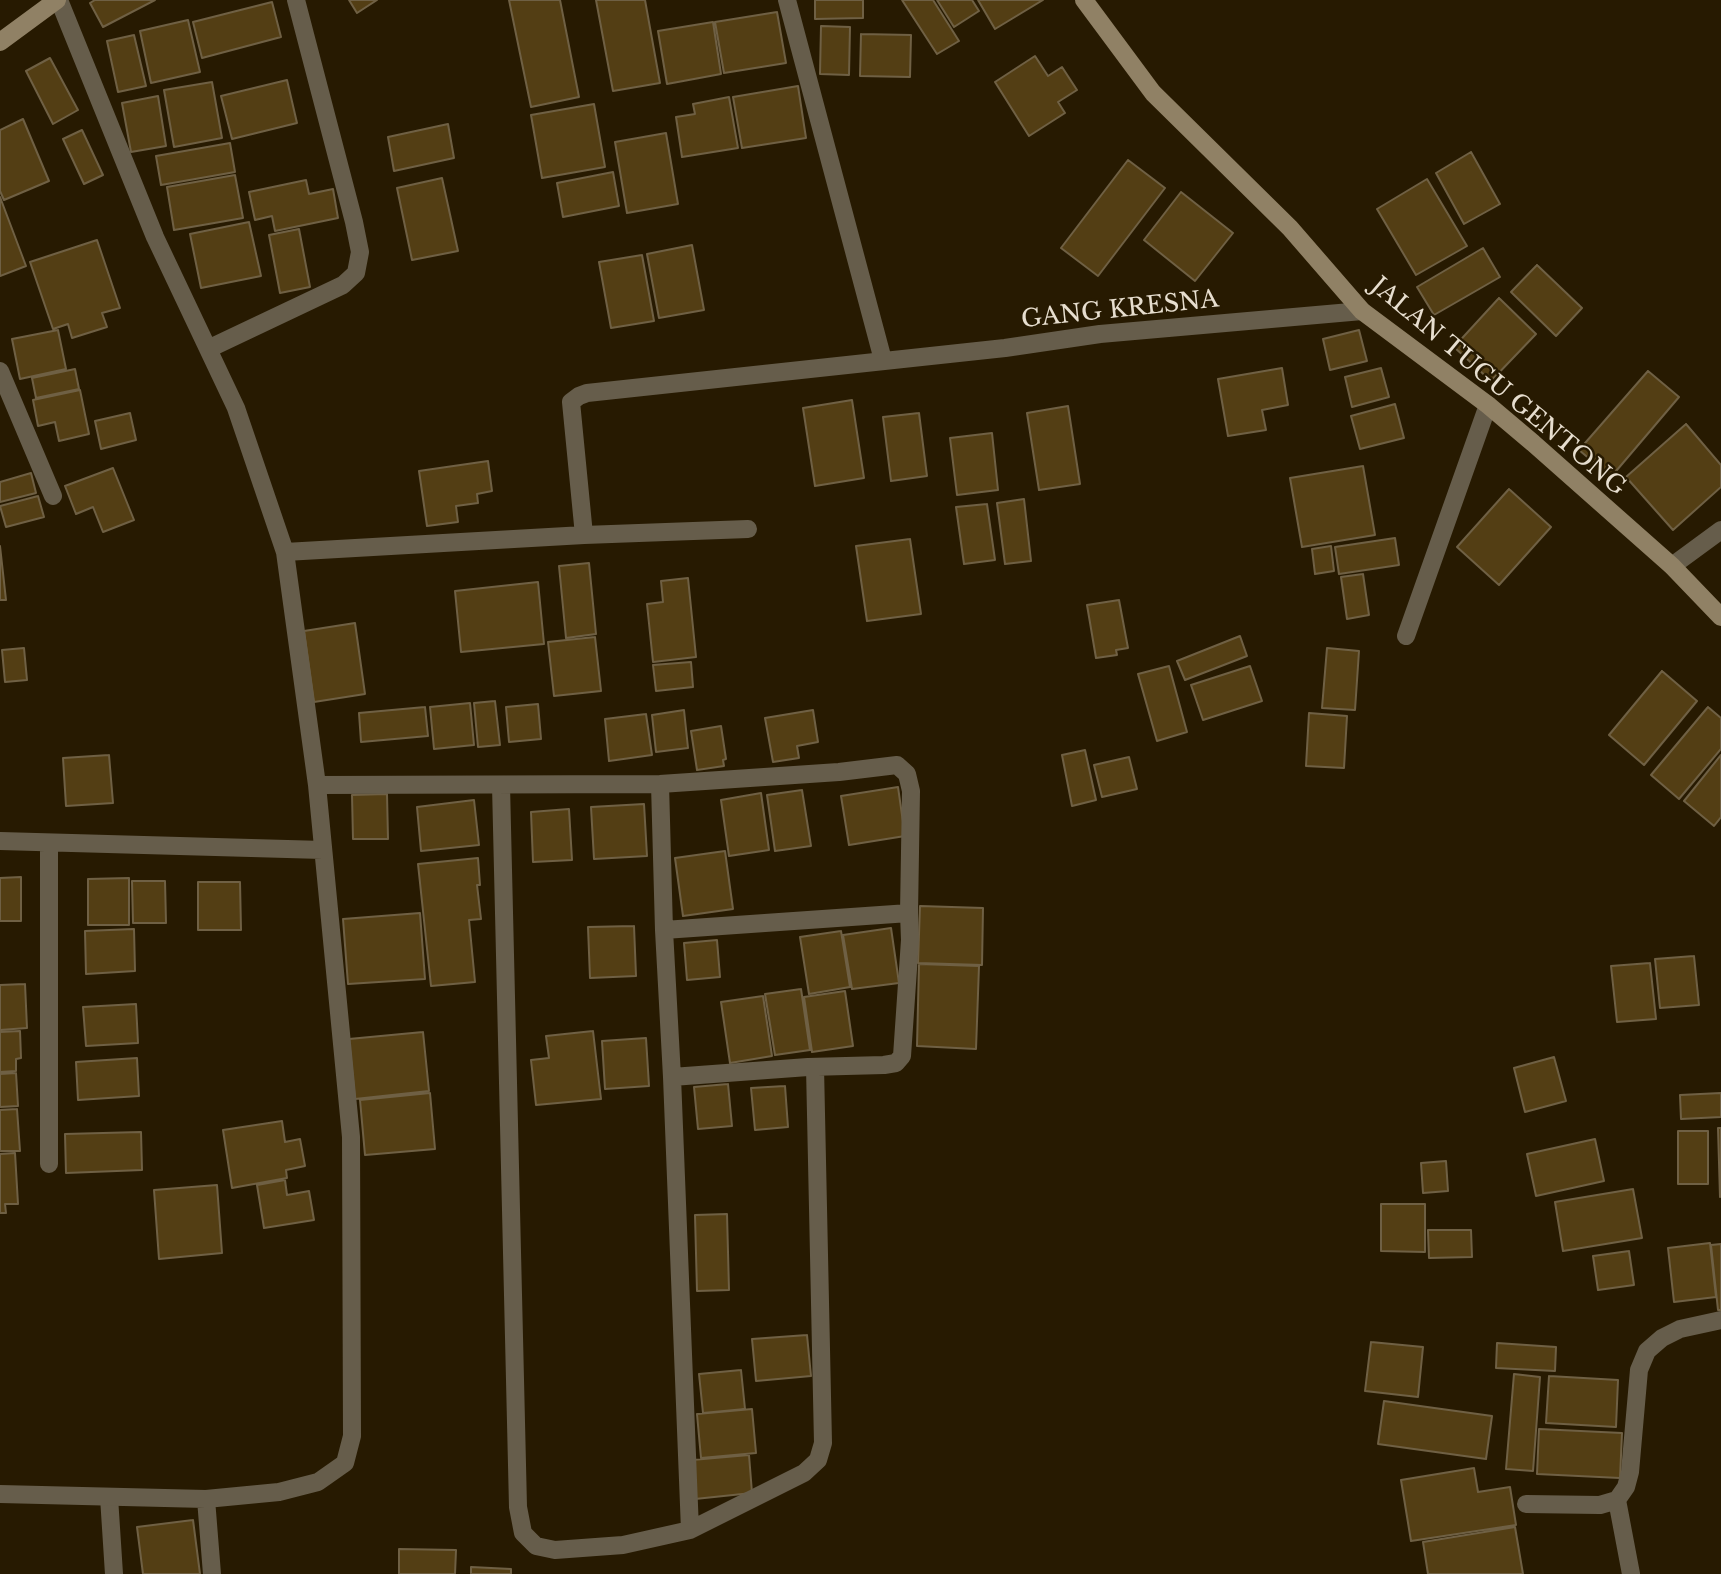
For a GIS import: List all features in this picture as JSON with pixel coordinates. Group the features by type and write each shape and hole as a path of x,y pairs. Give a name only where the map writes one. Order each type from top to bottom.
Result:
{"main road":[{"path":"0,42 58,0"},
{"name":"JALAN TUGU GENTONG","path":"1084,0 1153,93 1290,228 1362,311 1488,405 1533,443 1672,566 1714,599 1721,617"}],"street":[{"path":"0,1494 206,1499 279,1492 318,1482 345,1463 352,1436 351,1137 317,785 285,552 236,408 155,237 58,0"},
{"path":"208,349 344,285 356,273 360,252 354,222 296,0"},
{"path":"788,0 883,360"},
{"name":"GANG KRESNA","path":"584,535 571,402 587,393 1005,348 1113,332 1362,311"},
{"path":"0,371 53,496"},
{"path":"1406,636 1488,405"},
{"path":"285,552 748,528"},
{"path":"1672,566 1721,530"},
{"path":"317,785 660,784 839,772 897,765 907,775 911,791 910,940 902,1056 896,1063 884,1065 672,1077"},
{"path":"660,784 690,1530"},
{"path":"501,785 518,1507 523,1533 536,1546 555,1550 623,1545 690,1530 804,1473 818,1460 823,1443 815,1067"},
{"path":"0,841 323,850"},
{"path":"49,843 49,1164"},
{"path":"664,930 909,913"},
{"path":"1525,1504 1600,1505 1617,1500 1626,1487 1630,1472 1639,1370 1647,1351 1662,1338 1680,1329 1721,1320"},
{"path":"108,1497 114,1574"},
{"path":"206,1499 212,1574"},
{"path":"1617,1500 1631,1574"}],"building":[{"path":"95,0 155,0 103,27 90,3"},
{"path":"349,0 377,0 357,13"},
{"path":"509,0 560,0 579,97 531,107"},
{"path":"596,0 645,0 660,83 613,91"},
{"path":"815,0 863,0 863,18 815,19"},
{"path":"902,0 933,0 959,41 937,54"},
{"path":"937,0 972,0 979,11 954,27"},
{"path":"978,0 1043,0 995,29"},
{"path":"272,2 281,37 202,58 193,22"},
{"path":"777,12 786,63 724,73 715,22"},
{"path":"188,20 200,72 151,83 140,31"},
{"path":"713,22 721,74 667,84 658,31"},
{"path":"821,26 850,27 849,75 820,74"},
{"path":"861,34 911,35 910,77 860,76"},
{"path":"134,35 146,86 118,92 107,41"},
{"path":"1035,56 1048,76 1062,67 1077,90 1058,102 1065,113 1029,136 995,82"},
{"path":"50,58 78,110 53,124 26,71"},
{"path":"287,80 297,123 232,139 221,96"},
{"path":"212,82 222,138 174,147 164,90"},
{"path":"798,86 806,138 742,148 733,97"},
{"path":"158,96 166,146 131,152 122,103"},
{"path":"729,97 738,148 682,157 676,117 695,114 693,104"},
{"path":"594,104 605,167 542,178 531,115"},
{"path":"23,119 49,181 4,200 0,191 0,130"},
{"path":"448,124 454,158 394,171 388,137"},
{"path":"82,130 103,175 84,184 63,139"},
{"path":"666,133 678,204 627,213 615,142"},
{"path":"230,143 235,172 161,185 156,156"},
{"path":"1471,152 1500,204 1464,224 1436,173"},
{"path":"1128,160 1165,188 1098,276 1061,248"},
{"path":"613,172 619,206 563,217 557,183"},
{"path":"235,175 243,218 174,230 167,187"},
{"path":"442,178 458,251 412,260 397,188"},
{"path":"1427,179 1467,246 1416,275 1377,209"},
{"path":"306,180 309,194 333,189 338,218 275,231 272,216 255,220 249,192"},
{"path":"1181,192 1233,233 1195,281 1144,240"},
{"path":"0,197 26,266 0,276"},
{"path":"249,222 261,276 201,288 190,234"},
{"path":"299,229 310,287 280,293 269,235"},
{"path":"97,240 120,308 102,313 107,327 72,338 68,324 53,329 30,262"},
{"path":"692,245 704,310 659,318 647,254"},
{"path":"1483,248 1500,277 1434,315 1417,287"},
{"path":"642,255 654,321 611,328 599,262"},
{"path":"1537,265 1582,308 1556,336 1511,292"},
{"path":"1499,298 1536,334 1491,381 1454,347"},
{"path":"58,330 66,369 20,379 12,339"},
{"path":"1359,330 1367,361 1330,370 1323,339"},
{"path":"1282,368 1288,405 1262,410 1266,430 1228,436 1218,379"},
{"path":"1381,368 1389,397 1352,407 1345,377"},
{"path":"75,369 79,389 36,398 32,378"},
{"path":"1648,371 1679,397 1611,477 1579,450"},
{"path":"80,390 89,434 59,441 55,422 38,426 33,400"},
{"path":"852,400 864,478 815,486 803,408"},
{"path":"1395,404 1404,438 1360,449 1351,416"},
{"path":"1068,406 1080,484 1039,490 1027,413"},
{"path":"130,413 136,440 101,449 95,421"},
{"path":"919,413 927,476 891,481 883,417"},
{"path":"1686,424 1721,465 1721,487 1673,530 1626,477"},
{"path":"992,433 998,490 957,495 950,438"},
{"path":"488,461 492,491 477,494 478,503 456,506 458,522 427,526 419,471"},
{"path":"1363,466 1375,535 1302,547 1290,478"},
{"path":"113,468 134,520 103,532 93,507 76,514 65,486"},
{"path":"31,473 36,493 0,502 0,482"},
{"path":"1509,489 1551,527 1499,585 1457,547"},
{"path":"38,496 44,517 6,527 0,506"},
{"path":"1024,499 1031,561 1005,564 997,503"},
{"path":"987,504 995,560 964,564 956,507"},
{"path":"1395,538 1399,565 1339,574 1335,547"},
{"path":"910,539 921,614 867,621 856,546"},
{"path":"0,546 6,600 0,600"},
{"path":"1331,546 1334,571 1315,574 1312,549"},
{"path":"589,563 596,634 566,638 559,566"},
{"path":"1363,574 1369,615 1347,619 1341,577"},
{"path":"688,578 696,657 653,662 647,604 663,602 661,581"},
{"path":"538,582 544,644 461,652 455,591"},
{"path":"1119,600 1128,648 1116,650 1117,655 1096,658 1087,605"},
{"path":"355,623 365,694 314,702 304,631"},
{"path":"1240,636 1247,656 1185,680 1177,661"},
{"path":"595,637 601,691 554,696 548,642"},
{"path":"24,648 27,680 5,682 2,650"},
{"path":"1327,648 1359,651 1355,710 1322,708"},
{"path":"691,662 693,687 656,691 653,665"},
{"path":"1169,666 1187,732 1157,741 1138,674"},
{"path":"1250,666 1262,701 1203,720 1191,685"},
{"path":"1662,671 1697,701 1644,765 1609,735"},
{"path":"495,701 500,745 478,747 474,703"},
{"path":"470,703 474,745 434,749 430,707"},
{"path":"538,704 541,739 509,742 506,707"},
{"path":"425,707 428,736 361,742 359,713"},
{"path":"1708,707 1721,718 1721,749 1679,799 1651,775"},
{"path":"684,710 688,748 656,752 652,715"},
{"path":"813,710 818,742 797,746 799,758 773,762 765,718"},
{"path":"1309,713 1347,716 1344,768 1306,766"},
{"path":"646,714 652,755 609,761 605,719"},
{"path":"721,726 726,759 723,760 724,766 697,770 691,731"},
{"path":"1085,750 1096,800 1072,806 1062,755"},
{"path":"109,755 113,803 66,806 63,758"},
{"path":"1721,755 1721,817 1714,826 1684,801"},
{"path":"1129,757 1137,789 1102,797 1094,765"},
{"path":"898,787 905,836 849,845 841,796"},
{"path":"802,790 811,846 775,851 767,795"},
{"path":"761,793 769,850 729,856 721,800"},
{"path":"387,794 388,839 353,839 352,795"},
{"path":"474,800 479,845 421,851 417,807"},
{"path":"644,804 647,856 594,859 591,807"},
{"path":"569,809 572,860 533,862 531,812"},
{"path":"725,851 733,909 683,916 675,858"},
{"path":"478,858 480,885 477,885 481,919 469,920 475,982 431,986 418,864"},
{"path":"21,877 21,921 0,921 0,878"},
{"path":"129,878 129,925 88,925 88,879"},
{"path":"132,881 165,881 166,923 133,923"},
{"path":"198,882 240,882 241,930 198,930"},
{"path":"920,906 983,908 982,965 918,963"},
{"path":"420,913 425,979 348,984 343,919"},
{"path":"634,926 636,976 590,978 588,927"},
{"path":"891,928 899,983 852,989 843,935"},
{"path":"134,929 135,971 86,974 85,931"},
{"path":"841,931 850,987 809,994 800,937"},
{"path":"717,940 720,977 687,980 684,943"},
{"path":"1694,956 1699,1005 1660,1008 1655,959"},
{"path":"1650,963 1656,1019 1617,1022 1611,966"},
{"path":"919,964 979,966 976,1049 917,1046"},
{"path":"25,984 27,1028 0,1030 0,985"},
{"path":"801,989 810,1050 775,1055 765,994"},
{"path":"845,991 853,1046 812,1052 804,997"},
{"path":"763,996 772,1056 730,1063 721,1002"},
{"path":"136,1004 138,1043 86,1046 83,1007"},
{"path":"20,1031 21,1058 16,1059 16,1071 0,1072 0,1032"},
{"path":"593,1031 601,1099 536,1105 531,1060 549,1058 546,1036"},
{"path":"423,1032 429,1091 355,1099 349,1039"},
{"path":"646,1038 649,1086 605,1089 602,1041"},
{"path":"1554,1057 1566,1101 1525,1112 1514,1068"},
{"path":"137,1058 139,1096 78,1100 76,1062"},
{"path":"16,1073 18,1106 0,1107 0,1074"},
{"path":"728,1084 732,1126 698,1129 694,1087"},
{"path":"785,1086 788,1127 755,1130 751,1088"},
{"path":"430,1093 435,1149 365,1155 360,1100"},
{"path":"1721,1093 1721,1117 1681,1119 1680,1095"},
{"path":"17,1109 20,1151 0,1151 0,1110"},
{"path":"282,1121 285,1142 300,1139 305,1166 286,1170 287,1178 232,1188 223,1130"},
{"path":"1718,1128 1721,1128 1720,1197"},
{"path":"1678,1131 1708,1131 1708,1184 1678,1184"},
{"path":"141,1132 142,1170 66,1173 65,1134"},
{"path":"1595,1139 1604,1181 1536,1196 1527,1154"},
{"path":"15,1153 18,1204 5,1204 6,1213 0,1213 0,1154"},
{"path":"1446,1161 1448,1191 1423,1193 1421,1163"},
{"path":"285,1180 287,1195 309,1191 314,1220 264,1228 257,1185"},
{"path":"217,1185 222,1253 159,1259 154,1190"},
{"path":"1633,1189 1642,1238 1563,1251 1555,1202"},
{"path":"1381,1204 1425,1204 1425,1252 1381,1251"},
{"path":"727,1214 729,1290 697,1291 695,1215"},
{"path":"1428,1230 1471,1230 1472,1257 1429,1258"},
{"path":"1710,1243 1716,1297 1674,1302 1668,1248"},
{"path":"1721,1244 1721,1310 1718,1310 1711,1245"},
{"path":"1629,1251 1634,1285 1598,1290 1593,1256"},
{"path":"807,1335 811,1376 756,1381 752,1339"},
{"path":"1371,1342 1423,1347 1418,1397 1365,1391"},
{"path":"1497,1343 1556,1347 1555,1371 1496,1368"},
{"path":"741,1370 745,1409 703,1413 699,1374"},
{"path":"1514,1374 1540,1377 1533,1471 1506,1469"},
{"path":"1549,1376 1618,1380 1616,1427 1546,1423"},
{"path":"1384,1401 1492,1416 1486,1459 1378,1444"},
{"path":"752,1409 756,1453 701,1458 697,1414"},
{"path":"1539,1429 1622,1433 1620,1478 1537,1474"},
{"path":"749,1455 752,1493 695,1499 692,1460"},
{"path":"1474,1468 1478,1492 1510,1487 1516,1525 1411,1541 1401,1480"},
{"path":"193,1520 200,1574 143,1574 137,1527"},
{"path":"1515,1527 1523,1574 1428,1574 1423,1542"},
{"path":"399,1549 456,1550 455,1574 399,1574"},
{"path":"471,1567 511,1569 511,1574 471,1574"}]}
